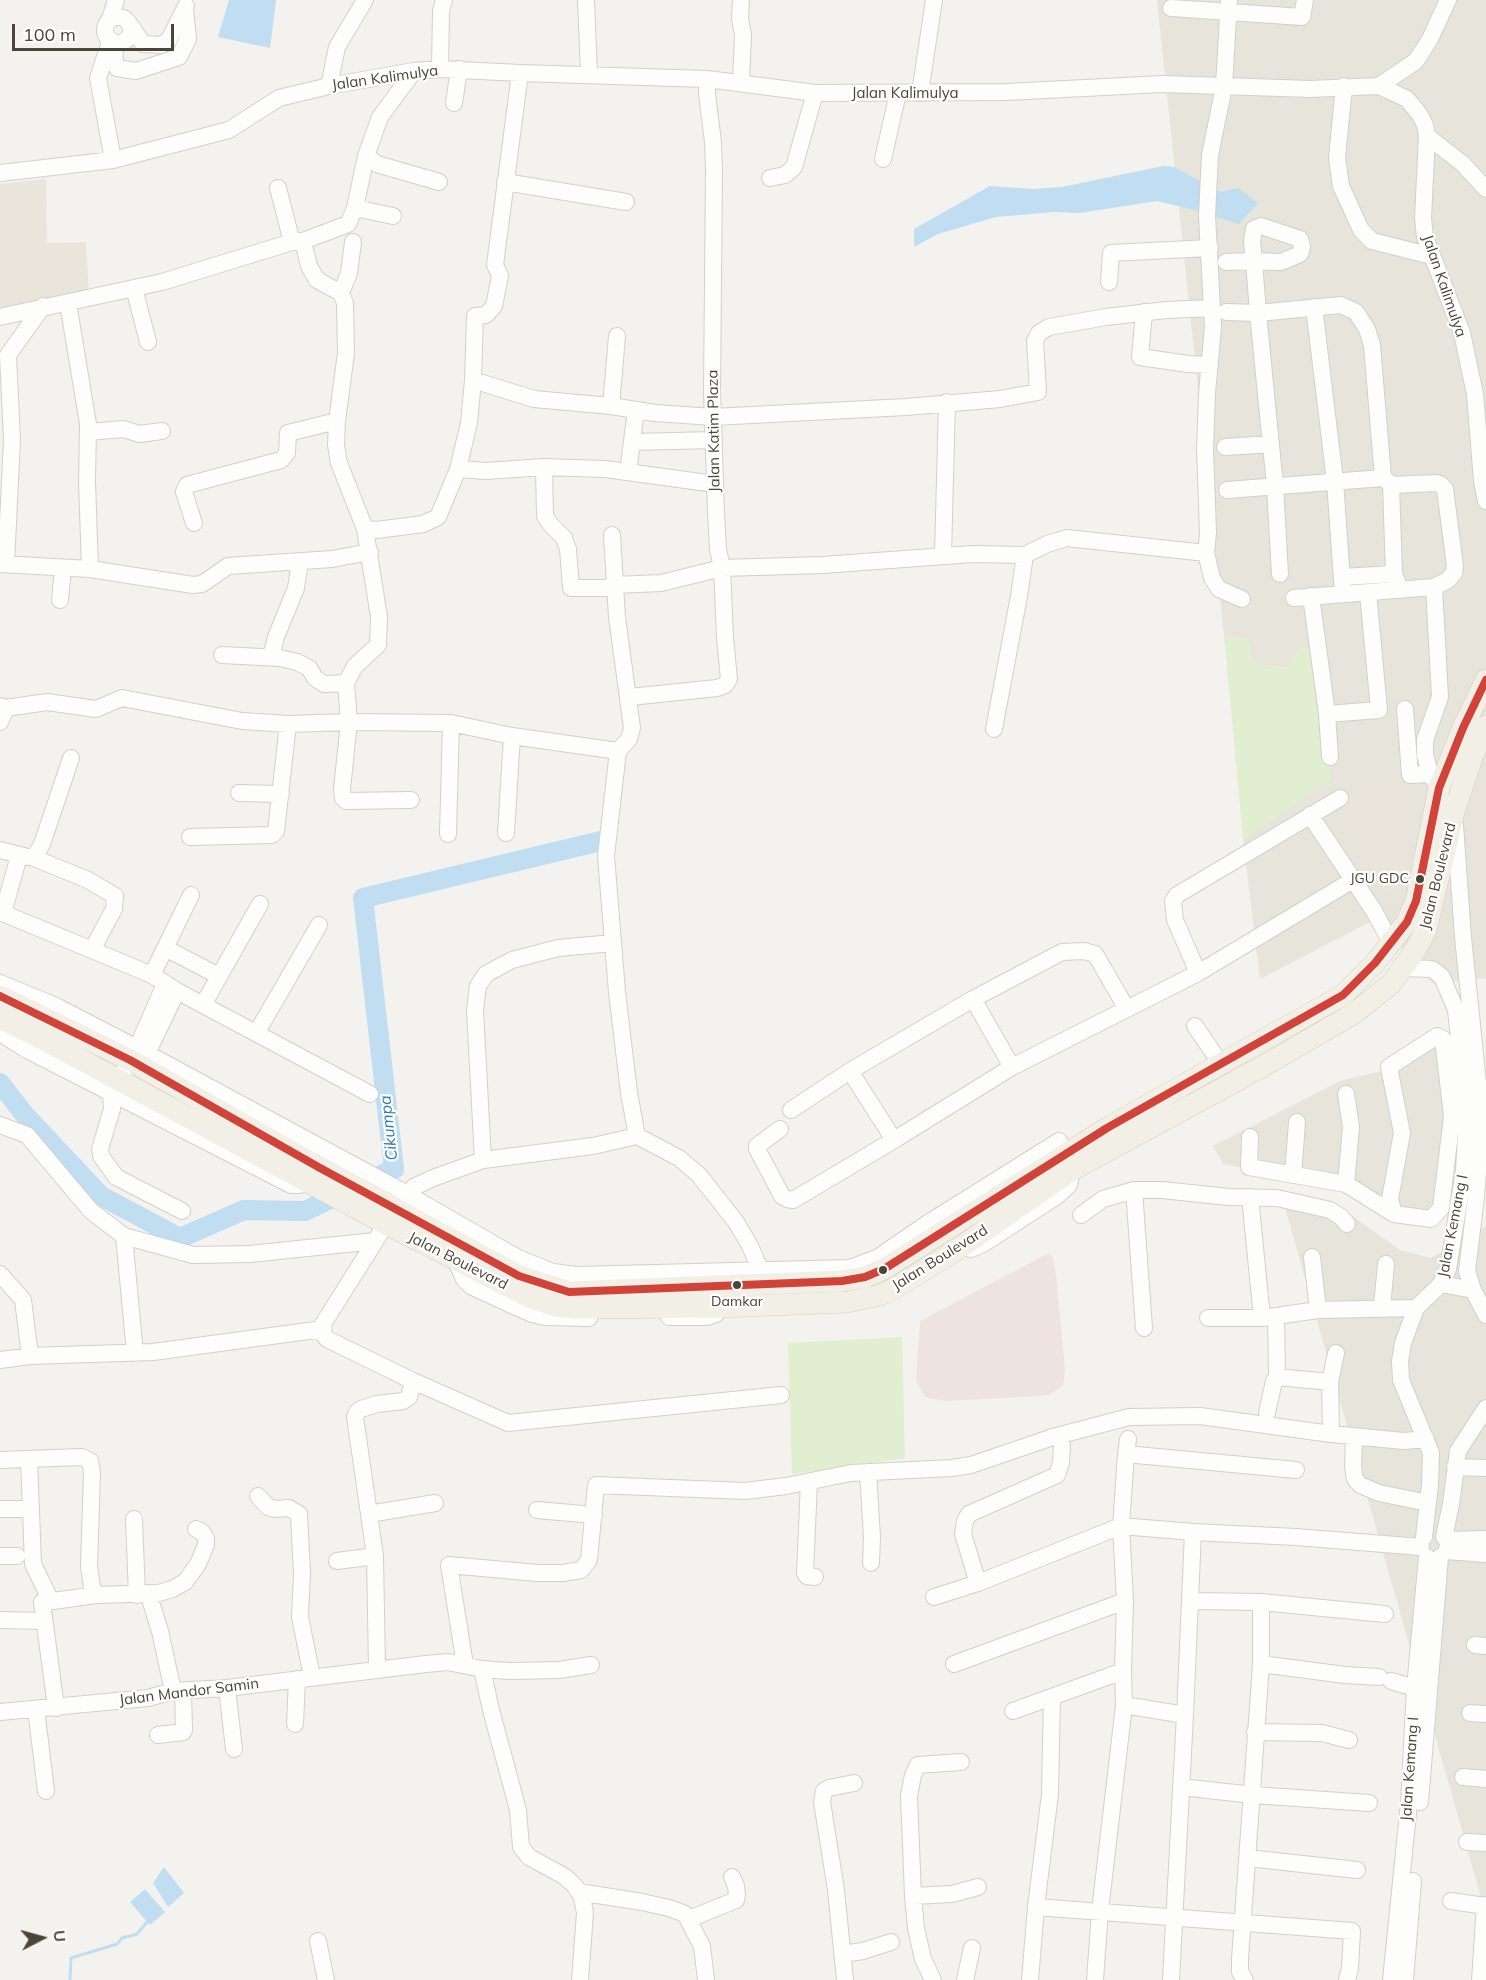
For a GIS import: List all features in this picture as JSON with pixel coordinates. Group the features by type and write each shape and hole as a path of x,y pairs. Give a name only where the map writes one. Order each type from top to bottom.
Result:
{"main road":[{"name":"Jalan Boulevard","path":"0,1018 119,1093 176,1111 519,1276 569,1292 763,1277 793,1283 842,1281 865,1277 884,1269 1065,1155 1343,995 1391,943 1407,922 1416,901 1435,781 1486,680"},
{"name":"Jalan Boulevard","path":"0,996 139,1057 313,1177 380,1232 456,1261 529,1298 556,1306 721,1307 847,1302 881,1295 963,1245 1065,1155 1260,1068 1353,1014 1391,984 1414,952 1426,930 1454,812 1474,752 1486,726"},
{"path":"793,1283 797,1305"}],"street":[{"path":"329,86 338,47 365,0"},
{"path":"440,69 441,11 444,0"},
{"path":"586,0 589,74"},
{"path":"741,0 740,18 743,35 741,82"},
{"path":"920,93 934,0"},
{"path":"1171,8 1228,5 1302,17 1305,0"},
{"path":"1379,86 1416,61 1430,39 1448,0"},
{"path":"186,5 188,39 179,57 136,72 117,68 113,42 105,32 111,6 131,26 143,44 161,45 169,40 186,5"},
{"path":"1228,5 1224,87 1210,154 1207,216 1219,310 1213,327 1207,393 1206,553 1212,578 1219,589 1242,599"},
{"path":"113,42 127,41 131,34 131,26"},
{"path":"113,42 98,78 113,160"},
{"name":"Jalan Kalimulya","path":"0,173 113,160 229,130 279,98 329,86 414,71 440,69 707,78 815,93 1007,92 1163,84 1310,89 1379,86 1407,99 1425,125 1427,136 1423,218 1425,237 1462,333 1475,394 1482,481 1486,501"},
{"path":"454,104 459,69"},
{"path":"0,316 162,282 348,224 355,208 366,156 380,117 414,71"},
{"path":"365,529 377,531 423,524 438,517 458,469 469,423 475,316 486,315 494,306 500,276 495,265 520,73"},
{"name":"Jalan Katim Plaza","path":"630,697 725,685 729,679 715,484 714,171 713,142 706,94 707,78"},
{"path":"1344,86 1337,158 1341,186 1361,230 1372,241 1432,255"},
{"path":"770,178 785,175 794,167 815,93"},
{"path":"883,159 898,93"},
{"path":"1427,136 1463,164 1486,189"},
{"path":"366,156 377,164 439,182"},
{"path":"505,182 626,202"},
{"path":"278,188 298,241 317,280 341,293 345,303 346,353 336,445 339,463 365,529 379,617 378,645 356,666 346,683 349,722 343,798 345,801 411,800"},
{"path":"355,208 393,216"},
{"path":"341,293 349,273 353,242"},
{"path":"1109,282 1111,253 1210,248"},
{"path":"1226,262 1254,261 1275,486 1280,574"},
{"path":"134,288 148,342"},
{"path":"68,303 88,432 90,569"},
{"path":"473,380 534,399 611,406 655,413 713,417 906,407 1000,399 1038,392 1035,341 1039,333 1049,327 1143,312 1219,310 1258,313 1341,305 1356,312 1367,329 1372,345 1397,581"},
{"path":"43,306 9,355 12,439 3,564 90,569 193,585 202,584 228,566 332,559 369,552"},
{"path":"1314,307 1335,481 1342,585"},
{"path":"1143,312 1140,357 1210,365"},
{"path":"611,406 617,336"},
{"path":"943,555 947,402"},
{"path":"628,472 636,410"},
{"path":"194,523 184,492 187,485 281,460 287,453 288,433 337,421"},
{"path":"1478,421 1486,441"},
{"path":"88,432 124,429 139,434 162,431"},
{"path":"632,441 714,440"},
{"path":"1225,447 1271,444"},
{"path":"458,469 486,471 544,467 605,469 715,484"},
{"path":"544,467 545,516 564,538 568,549 571,588 606,588 614,585 661,583 722,568 823,565 943,555 1024,555 1047,544 1068,538 1206,553"},
{"path":"1227,490 1335,481 1436,483 1445,489 1455,566 1454,573 1448,580 1434,588 1397,581 1342,585 1303,597 1327,714 1330,757"},
{"path":"612,535 614,585 630,697 632,728 629,738 618,750 606,856 617,992 629,1094 637,1136"},
{"path":"994,729 1024,555"},
{"path":"271,657 276,637 296,588 300,561"},
{"path":"60,600 63,568"},
{"path":"1342,585 1368,593 1397,581"},
{"path":"1434,588 1440,697 1425,740 1425,755 1435,781"},
{"path":"1368,593 1379,710"},
{"path":"222,654 271,657 297,662 309,668 315,678 324,684 346,683"},
{"path":"2,712 48,702 96,709 122,698 242,721 288,724 451,723 512,736 618,750"},
{"path":"1327,714 1436,705"},
{"path":"1405,709 1410,775 1435,781"},
{"path":"448,834 451,723"},
{"path":"190,837 272,835 276,831 288,724"},
{"path":"506,833 512,736"},
{"path":"71,758 42,844 26,857 1,912 165,983 370,1094"},
{"path":"239,794 281,794"},
{"path":"1198,973 1175,920 1173,901 1177,895 1340,798"},
{"name":"Jalan Kemang I","path":"1454,812 1476,1084 1482,1122 1470,1202 1475,1244 1467,1271 1473,1290 1486,1316"},
{"path":"1310,815 1374,911 1391,943"},
{"path":"0,850 88,880 115,896 114,909 92,950"},
{"path":"780,1129 757,1146 757,1149 782,1196 793,1200 1012,1066 1198,973 1353,880"},
{"path":"182,1211 116,1177 101,1156 100,1149 119,1093 156,1021 165,983 165,948 191,895"},
{"path":"203,1005 260,904"},
{"path":"257,1032 319,925"},
{"path":"483,1160 475,1010 477,986 486,974 512,960 558,948 613,943"},
{"path":"165,948 219,976"},
{"path":"790,1110 850,1071 973,999 1062,952 1084,951 1095,954 1127,1010"},
{"name":"Jalan Kemang I","path":"1402,968 1432,969 1442,977 1456,1010 1458,1025 1476,1084"},
{"path":"0,984 56,1006 139,1057 407,1195 518,1258 552,1272 577,1275 763,1277 850,1268 877,1258 935,1218 1065,1155"},
{"path":"973,999 1012,1066"},
{"path":"1394,1214 1390,1199 1402,1133 1389,1067 1458,1025"},
{"path":"1195,1026 1221,1064"},
{"path":"0,1033 27,1050 119,1093"},
{"path":"1250,1137 1249,1167 1346,1184 1394,1214 1431,1219 1441,1208 1452,1116 1443,1039 1437,1036"},
{"path":"850,1071 894,1140"},
{"path":"1346,1094 1351,1127 1346,1184"},
{"path":"1293,1175 1297,1122"},
{"path":"0,1125 27,1135 91,1210 124,1236 193,1255 250,1254 380,1232"},
{"path":"407,1195 414,1187 433,1178 483,1160 593,1146 637,1136 679,1158 699,1175 736,1222 750,1245 763,1277"},
{"path":"1134,1190 1144,1328"},
{"path":"1081,1215 1103,1199 1134,1190 1277,1198 1330,1210 1347,1224"},
{"path":"1250,1197 1277,1377 1274,1381 1267,1413"},
{"name":"Jalan Kemang I","path":"1405,1980 1435,1547 1428,1503 1428,1446 1401,1380 1400,1361 1403,1343 1416,1308 1442,1284 1448,1269 1456,1213 1470,1202"},
{"path":"380,1232 324,1319 322,1329 327,1339 413,1381 508,1423 781,1395"},
{"path":"124,1236 135,1353"},
{"path":"1312,1257 1318,1310"},
{"path":"1383,1307 1386,1264"},
{"path":"0,1274 23,1300 30,1356"},
{"path":"1442,1284 1473,1290"},
{"path":"1208,1318 1269,1317 1318,1310 1416,1308"},
{"path":"0,1360 30,1356 135,1353 322,1329"},
{"path":"1332,1434 1330,1382 1336,1353"},
{"path":"1277,1377 1330,1382"},
{"path":"377,1669 375,1556 355,1417 362,1408 403,1401 409,1397 413,1381"},
{"name":"Jalan Kemang I","path":"1391,1980 1409,1803 1415,1688 1435,1547 1456,1459 1486,1408"},
{"path":"465,1665 449,1565 537,1573 581,1570 589,1560 596,1485 745,1491 868,1472 913,1471 971,1465 1053,1437 1129,1417 1200,1416 1332,1434 1404,1441 1428,1446 1456,1459 1486,1468"},
{"path":"1354,1436 1353,1467 1355,1479 1360,1485 1378,1493 1428,1503"},
{"path":"978,1583 963,1534 965,1521 969,1514 1057,1475 1061,1463 1062,1446"},
{"path":"1095,1980 1100,1911 1124,1706 1125,1601 1121,1526 1127,1447 1296,1470"},
{"path":"0,1460 82,1457 90,1461 92,1473 89,1567 92,1587 96,1595"},
{"path":"29,1459 33,1564 50,1599 58,1601 96,1595 142,1594 172,1589 185,1582 194,1572 206,1545 206,1538 196,1529"},
{"path":"868,1472 872,1537 871,1563"},
{"path":"809,1482 805,1573 807,1576 815,1577"},
{"path":"258,1496 268,1507 289,1508 299,1514 302,1573 300,1617 305,1678 296,1724"},
{"path":"369,1514 435,1503"},
{"path":"0,1509 30,1509"},
{"path":"537,1510 594,1515"},
{"path":"134,1519 142,1594 160,1631 178,1691 184,1730 158,1735"},
{"path":"934,1597 978,1583 1121,1526 1435,1547 1486,1554"},
{"path":"1171,1980 1191,1600 1192,1532"},
{"path":"1435,1547 1486,1539"},
{"path":"0,1556 17,1556"},
{"path":"337,1561 375,1556"},
{"path":"1191,1600 1261,1602 1385,1614"},
{"path":"954,1664 1125,1601"},
{"path":"42,1602 56,1708"},
{"path":"1245,1980 1240,1972 1261,1664 1261,1602"},
{"path":"0,1620 44,1621"},
{"name":"Jalan Mandor Samin","path":"0,1712 148,1698 178,1691 227,1688 448,1662 482,1669 535,1671 591,1665"},
{"path":"1261,1664 1385,1679 1415,1688"},
{"path":"482,1669 490,1710 519,1817 518,1832 521,1847 529,1857 564,1876 582,1898 585,1913 579,1980"},
{"path":"1013,1711 1123,1671"},
{"path":"227,1688 234,1749"},
{"path":"1030,1980 1036,1907 1050,1794 1052,1697"},
{"path":"1124,1706 1185,1715"},
{"path":"36,1709 46,1791"},
{"path":"1255,1732 1312,1733 1333,1736"},
{"path":"933,1980 923,1959 916,1928 909,1796 918,1765 961,1762"},
{"path":"1463,1777 1486,1779"},
{"path":"845,1980 836,1890 822,1802 824,1791 829,1788 854,1783"},
{"path":"1181,1787 1252,1795 1369,1803"},
{"path":"1467,1842 1486,1843"},
{"path":"1248,1858 1358,1870"},
{"path":"689,1919 736,1900 736,1886 732,1877"},
{"path":"913,1896 952,1894 978,1887"},
{"path":"579,1892 669,1908 685,1914 702,1946 706,1980"},
{"path":"1451,1901 1486,1905 1480,1980"},
{"path":"1036,1907 1352,1931 1347,1980"},
{"path":"318,1941 326,1980"},
{"path":"842,1954 863,1951 891,1942"},
{"path":"965,1980 972,1948"}],"shaded area":[{"path":"1157,0 1486,0 1486,978 1433,984 1376,919 1260,979 1243,839 1330,780 1300,647 1288,668 1252,663 1247,639 1224,635"},
{"path":"46,179 47,243 86,242 89,297 0,308 0,184"},
{"path":"1486,773 1486,972 1480,971 1478,794"},
{"path":"1394,786 1415,790 1403,888 1389,895 1343,825 1339,812 1344,795 1367,788"},
{"path":"1446,1031 1455,1114 1439,1223 1385,1208 1344,1189 1223,1164 1213,1146 1342,1080 1383,1071"},
{"path":"1282,1197 1347,1212 1400,1250 1431,1258 1486,1226 1486,1915"},
{"path":"1049,1253 1053,1258 1056,1275 1065,1370 1063,1386 1049,1395 1037,1396 946,1401 925,1397 916,1381 920,1321"}],"green space":[{"path":"1224,635 1247,639 1253,663 1288,668 1300,647 1323,648 1330,780 1243,839"},
{"path":"902,1337 905,1458 792,1474 788,1343"}],"water":[{"path":"229,0 276,0 270,48 218,37"},
{"path":"1163,166 1174,167 1221,192 1238,188 1258,203 1239,224 1157,201 1080,213 1054,212 996,217 938,234 914,247 914,229 990,186 1033,189 1062,187"},
{"path":"164,1867 184,1893 168,1907 153,1883"},
{"path":"145,1889 165,1912 150,1925 130,1902"}],"waterway":[{"name":"Cikumpa","path":"0,1083 24,1114 101,1196 180,1238 244,1210 305,1211 394,1169 363,898 601,841"},
{"path":"70,1980 71,1958 117,1944 122,1938 137,1934 147,1922"}],"transit line":[{"path":"0,996 130,1060 320,1168 519,1276 569,1292 842,1281 865,1277 884,1269 1107,1128 1343,995 1375,963 1407,922 1416,901 1439,788 1463,728 1486,680"}],"place":[{"name":"JGU GDC","path":"1420,879"},
{"name":"Damkar","path":"737,1285"}]}
